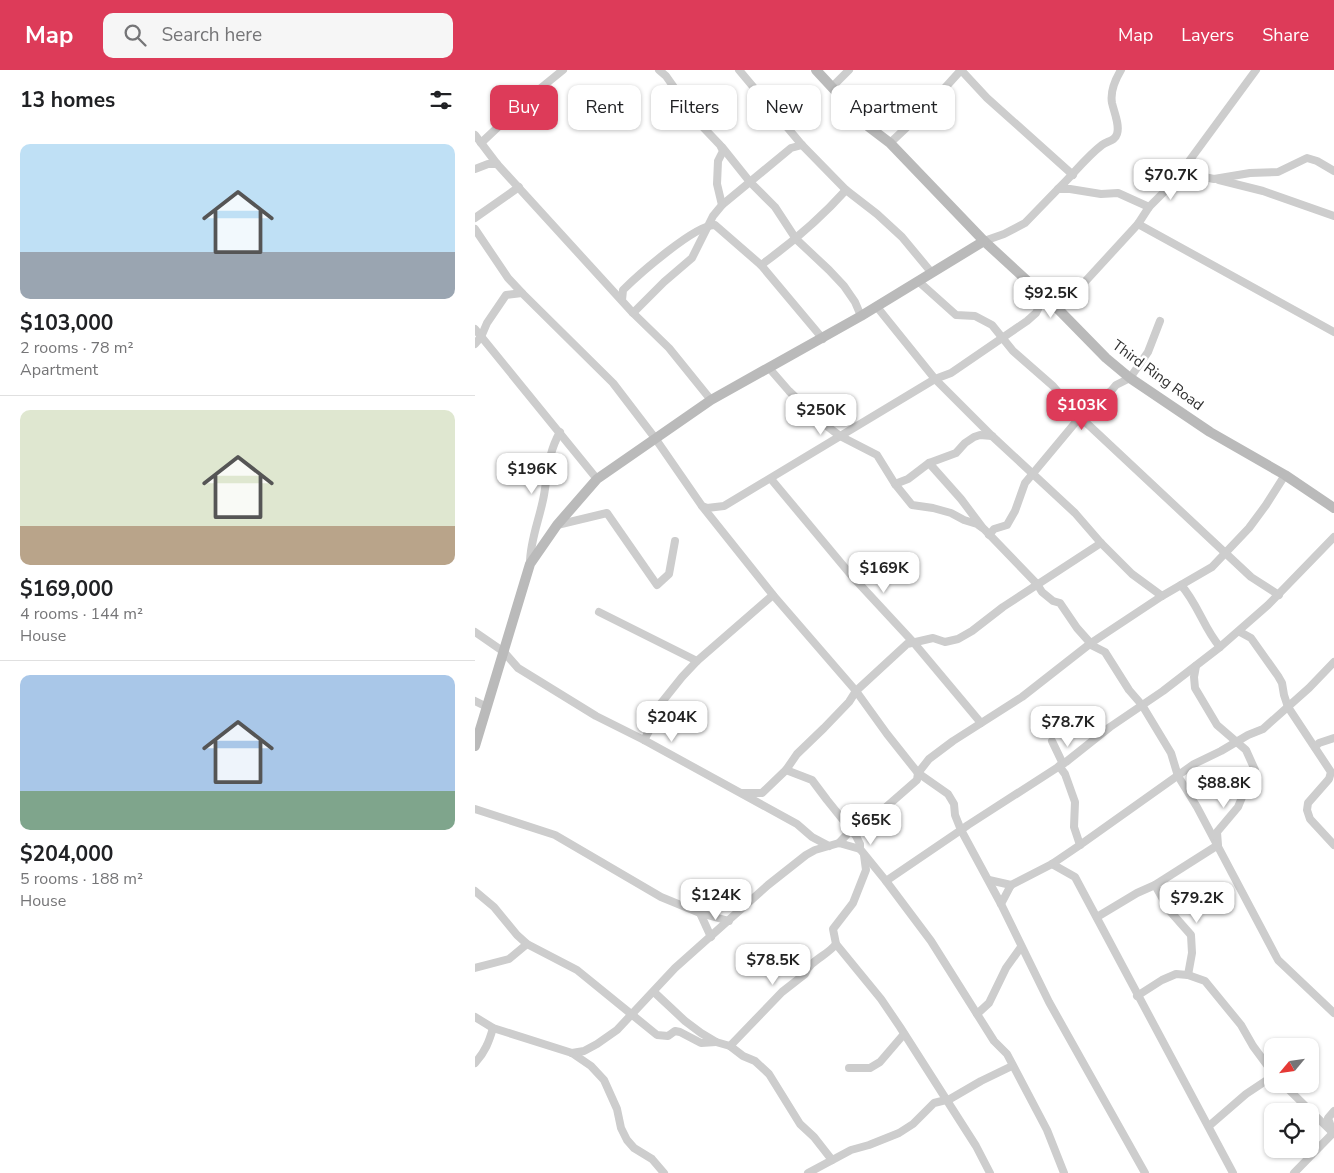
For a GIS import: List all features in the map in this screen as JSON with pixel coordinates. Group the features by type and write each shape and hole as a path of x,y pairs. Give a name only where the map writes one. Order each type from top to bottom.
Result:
{"street":[{"path":"481,143 531,96 563,70"},
{"path":"659,70 666,76 700,124 750,182 775,207 796,239 844,286 855,302 861,316"},
{"path":"739,70 794,133 802,145 846,190 896,231 931,272"},
{"name":"Third Ring Road","path":"816,70 831,86"},
{"path":"834,85 849,70"},
{"path":"890,143 924,111 961,70 987,98 1073,175"},
{"path":"530,564 557,526 597,479 655,438 711,400 823,339 984,240 1004,234 1025,223 1073,175 1091,154 1104,143 1117,136 1112,95 1121,70"},
{"path":"1059,310 1138,224 1149,207 1173,183 1256,70"},
{"name":"Third Ring Road","path":"873,130 890,143 984,240 1059,310 1106,358 1130,378 1209,432 1285,475 1334,508"},
{"path":"791,148 794,133"},
{"path":"475,135 497,164 633,313 669,348 711,400"},
{"path":"720,145 723,151 718,161 717,184 721,205"},
{"path":"633,313 664,282 692,258 713,216 721,205 791,148 802,145"},
{"path":"1214,179 1250,173 1278,172 1307,158 1317,161 1334,171"},
{"path":"475,170 488,164 497,164"},
{"path":"1173,183 1199,176 1214,179 1263,191 1334,216"},
{"path":"475,218 519,187"},
{"path":"1058,189 1101,194 1118,193 1149,207"},
{"path":"761,265 796,239 846,190"},
{"path":"1138,224 1334,332"},
{"path":"622,300 623,290 635,278 691,234 709,225 715,225 761,265 823,339"},
{"path":"475,229 508,278 613,383 655,438 701,506 773,595 856,691 918,773 948,794 954,804 955,815 961,830 989,880 1049,1002 1145,1173"},
{"path":"918,281 955,315 975,316 992,326 1013,351 1053,386 1079,416 1251,577 1279,595"},
{"path":"475,344 506,295 522,293"},
{"path":"701,506 707,508 724,506 935,379 951,373 1027,321 1036,312 1044,297"},
{"path":"877,307 935,379 992,436 1073,511 1132,574 1162,596"},
{"path":"987,532 1007,525 1015,511 1025,483 1079,416 1116,385 1130,378 1147,352 1160,321"},
{"path":"475,329 597,479"},
{"path":"769,368 789,391 819,420 840,436 877,455 895,484 912,506 951,512 987,532"},
{"path":"475,746 530,564 530,550 543,496 548,462 553,445 560,432"},
{"path":"895,484 908,479 929,463 957,452 974,437 980,435 992,436"},
{"path":"929,463 987,532 1037,584 1042,592 1053,601 1060,603 1093,646 1105,652 1129,690 1142,705 1171,753 1178,776 1218,845 1278,960 1334,1013"},
{"path":"572,1053 584,1051 617,1030 675,968 768,885 806,854 839,843 851,830 863,828 873,820 917,780 918,773 929,759 953,740 1022,697 1091,643 1162,596 1212,567 1225,551 1249,528 1285,475"},
{"path":"771,479 851,575 914,642 981,723"},
{"path":"557,526 607,513 657,585 669,574 675,541"},
{"path":"886,881 968,824 1061,765 1110,727 1220,648 1279,595 1334,537"},
{"path":"742,793 762,793 786,770 797,754 849,702 856,691 907,644 933,638 945,642 958,639 972,631 1003,606 1101,543"},
{"path":"1181,585 1193,599 1212,638 1220,648"},
{"path":"643,740 649,731 658,707 682,676 773,595"},
{"path":"599,612 697,661"},
{"path":"475,632 504,652 517,668 596,716 742,793 797,824 812,837 829,846"},
{"path":"1240,632 1251,638 1282,682 1283,695 1288,707 1331,772 1331,776 1308,803 1307,810 1310,819 1334,845"},
{"path":"1001,904 1011,885 1052,864 1194,764 1221,751 1236,741 1263,730 1334,662"},
{"path":"1196,666 1195,688 1217,725 1246,750 1255,770 1249,787 1243,794 1238,807 1217,832 1218,845"},
{"path":"475,701 487,707"},
{"path":"1315,747 1319,743 1334,738"},
{"path":"1053,741 1075,802 1074,828 1080,845"},
{"path":"786,770 813,780 856,836 860,844 866,870 853,903 833,929 836,944 881,999 947,1100 990,1173"},
{"path":"762,793 765,806"},
{"path":"475,808 555,835 661,897 700,913 729,921"},
{"path":"839,843 862,852 931,941 994,1040 1007,1054 1047,1130 1064,1173"},
{"path":"1097,917 1137,893 1155,885 1218,845"},
{"path":"1052,864 1075,877 1233,1173"},
{"path":"989,880 1011,885"},
{"path":"1155,885 1169,910 1191,935 1192,953 1188,975"},
{"path":"475,891 498,911 527,944 577,970 657,1035 667,1036 675,1031 701,1043 716,1042"},
{"path":"700,913 711,937"},
{"path":"475,968 509,959 527,944"},
{"path":"730,1046 783,992 805,974 806,970 813,963 836,944"},
{"path":"977,1014 989,1003 1006,968 1021,947"},
{"path":"1137,996 1162,980 1176,974 1188,975 1205,981 1241,1025 1264,1061"},
{"path":"654,992 685,1021 716,1042 730,1046 743,1056 755,1061 769,1074 800,1124 814,1137 831,1160"},
{"path":"475,1017 493,1028 572,1053 591,1066 604,1080 617,1109 621,1128 627,1140 634,1148 652,1159 664,1173"},
{"path":"475,1063 484,1053 493,1028"},
{"path":"849,1068 870,1068 880,1062 904,1034"},
{"path":"808,1173 851,1150 899,1133 913,1124 934,1104 947,1100 1012,1066"},
{"path":"1209,1126 1264,1081"},
{"path":"1292,1093 1334,1133"},
{"path":"1334,1111 1328,1118 1334,1133"},
{"path":"1294,1173 1334,1133"}]}
